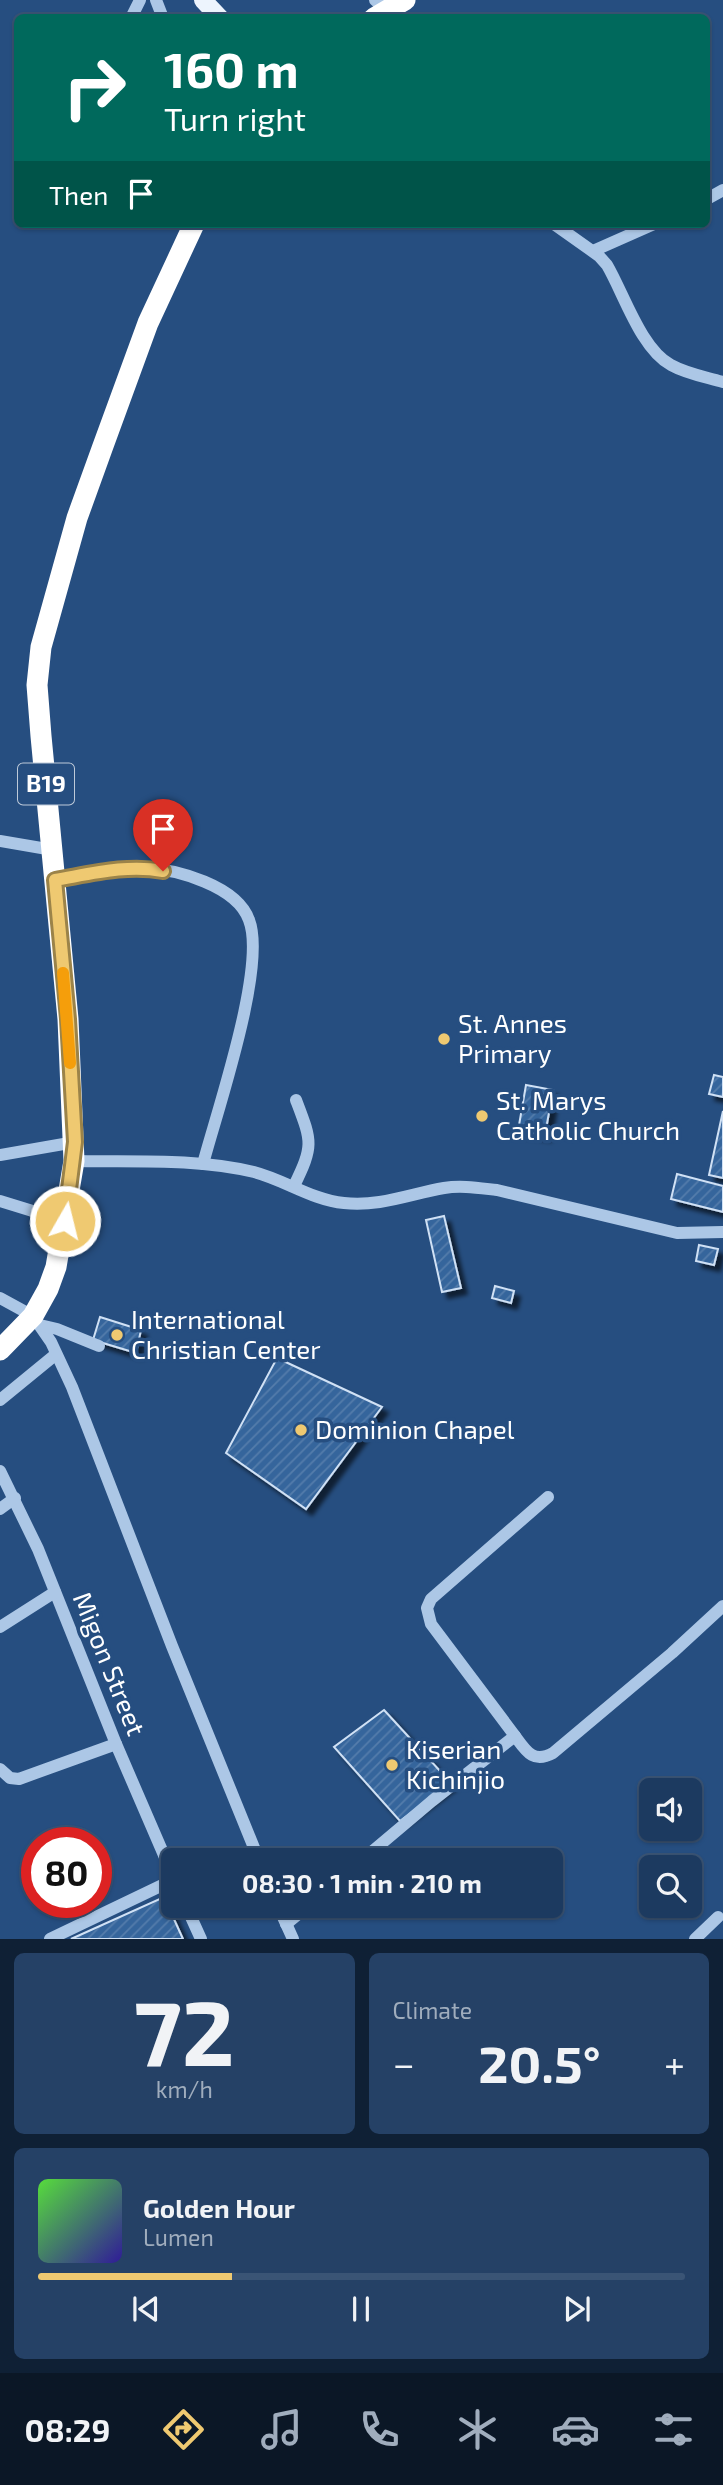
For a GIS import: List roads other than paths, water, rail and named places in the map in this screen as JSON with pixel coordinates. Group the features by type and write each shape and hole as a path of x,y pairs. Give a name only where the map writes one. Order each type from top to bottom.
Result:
{"highway":[{"name":"B19","path":"0,1350 36,1321 48,1289 56,1267 65,1221 74,1152 68,1019 38,698 41,647 77,518 98,458 148,323 192,228"}],"main road":[{"path":"203,0 216,14"}],"street":[{"path":"560,228 593,251 607,265 642,332 658,356 684,372 723,382"},
{"path":"593,251 645,228"},
{"path":"0,841 52,850"},
{"path":"55,880 145,868 180,874 219,887 242,907 249,919 254,944 244,1012 203,1164"},
{"path":"294,1186 309,1153 310,1141 296,1100"},
{"path":"0,1155 74,1152 203,1164 255,1172 319,1198 346,1203 387,1202 445,1188 467,1186 496,1190 677,1233 723,1232"},
{"path":"0,1201 65,1221"},
{"path":"0,1298 36,1321 99,1346"},
{"path":"36,1321 51,1342 72,1388 254,1848"},
{"path":"0,1400 55,1355"},
{"name":"Migon Street","path":"0,1471 15,1497 161,1850"},
{"path":"0,1508 15,1497"},
{"path":"548,1497 431,1599 427,1608 431,1624 529,1755 543,1757 553,1753 672,1653 723,1606"},
{"path":"0,1626 55,1592"},
{"path":"377,1848 515,1736"},
{"path":"0,1769 10,1778 19,1779 116,1744"},
{"path":"50,1939 161,1884"},
{"path":"695,1939 718,1917"},
{"path":"191,1918 201,1939"},
{"path":"283,1918 293,1939"},
{"path":"286,1924 294,1918"}],"place":[{"name":"St. Annes Primary","path":"444,1039"},
{"name":"St. Marys Catholic Church","path":"482,1116"},
{"name":"International Christian Center","path":"117,1335"},
{"name":"Dominion Chapel","path":"301,1430"},
{"name":"Kiserian Kichinjio","path":"392,1765"}]}
